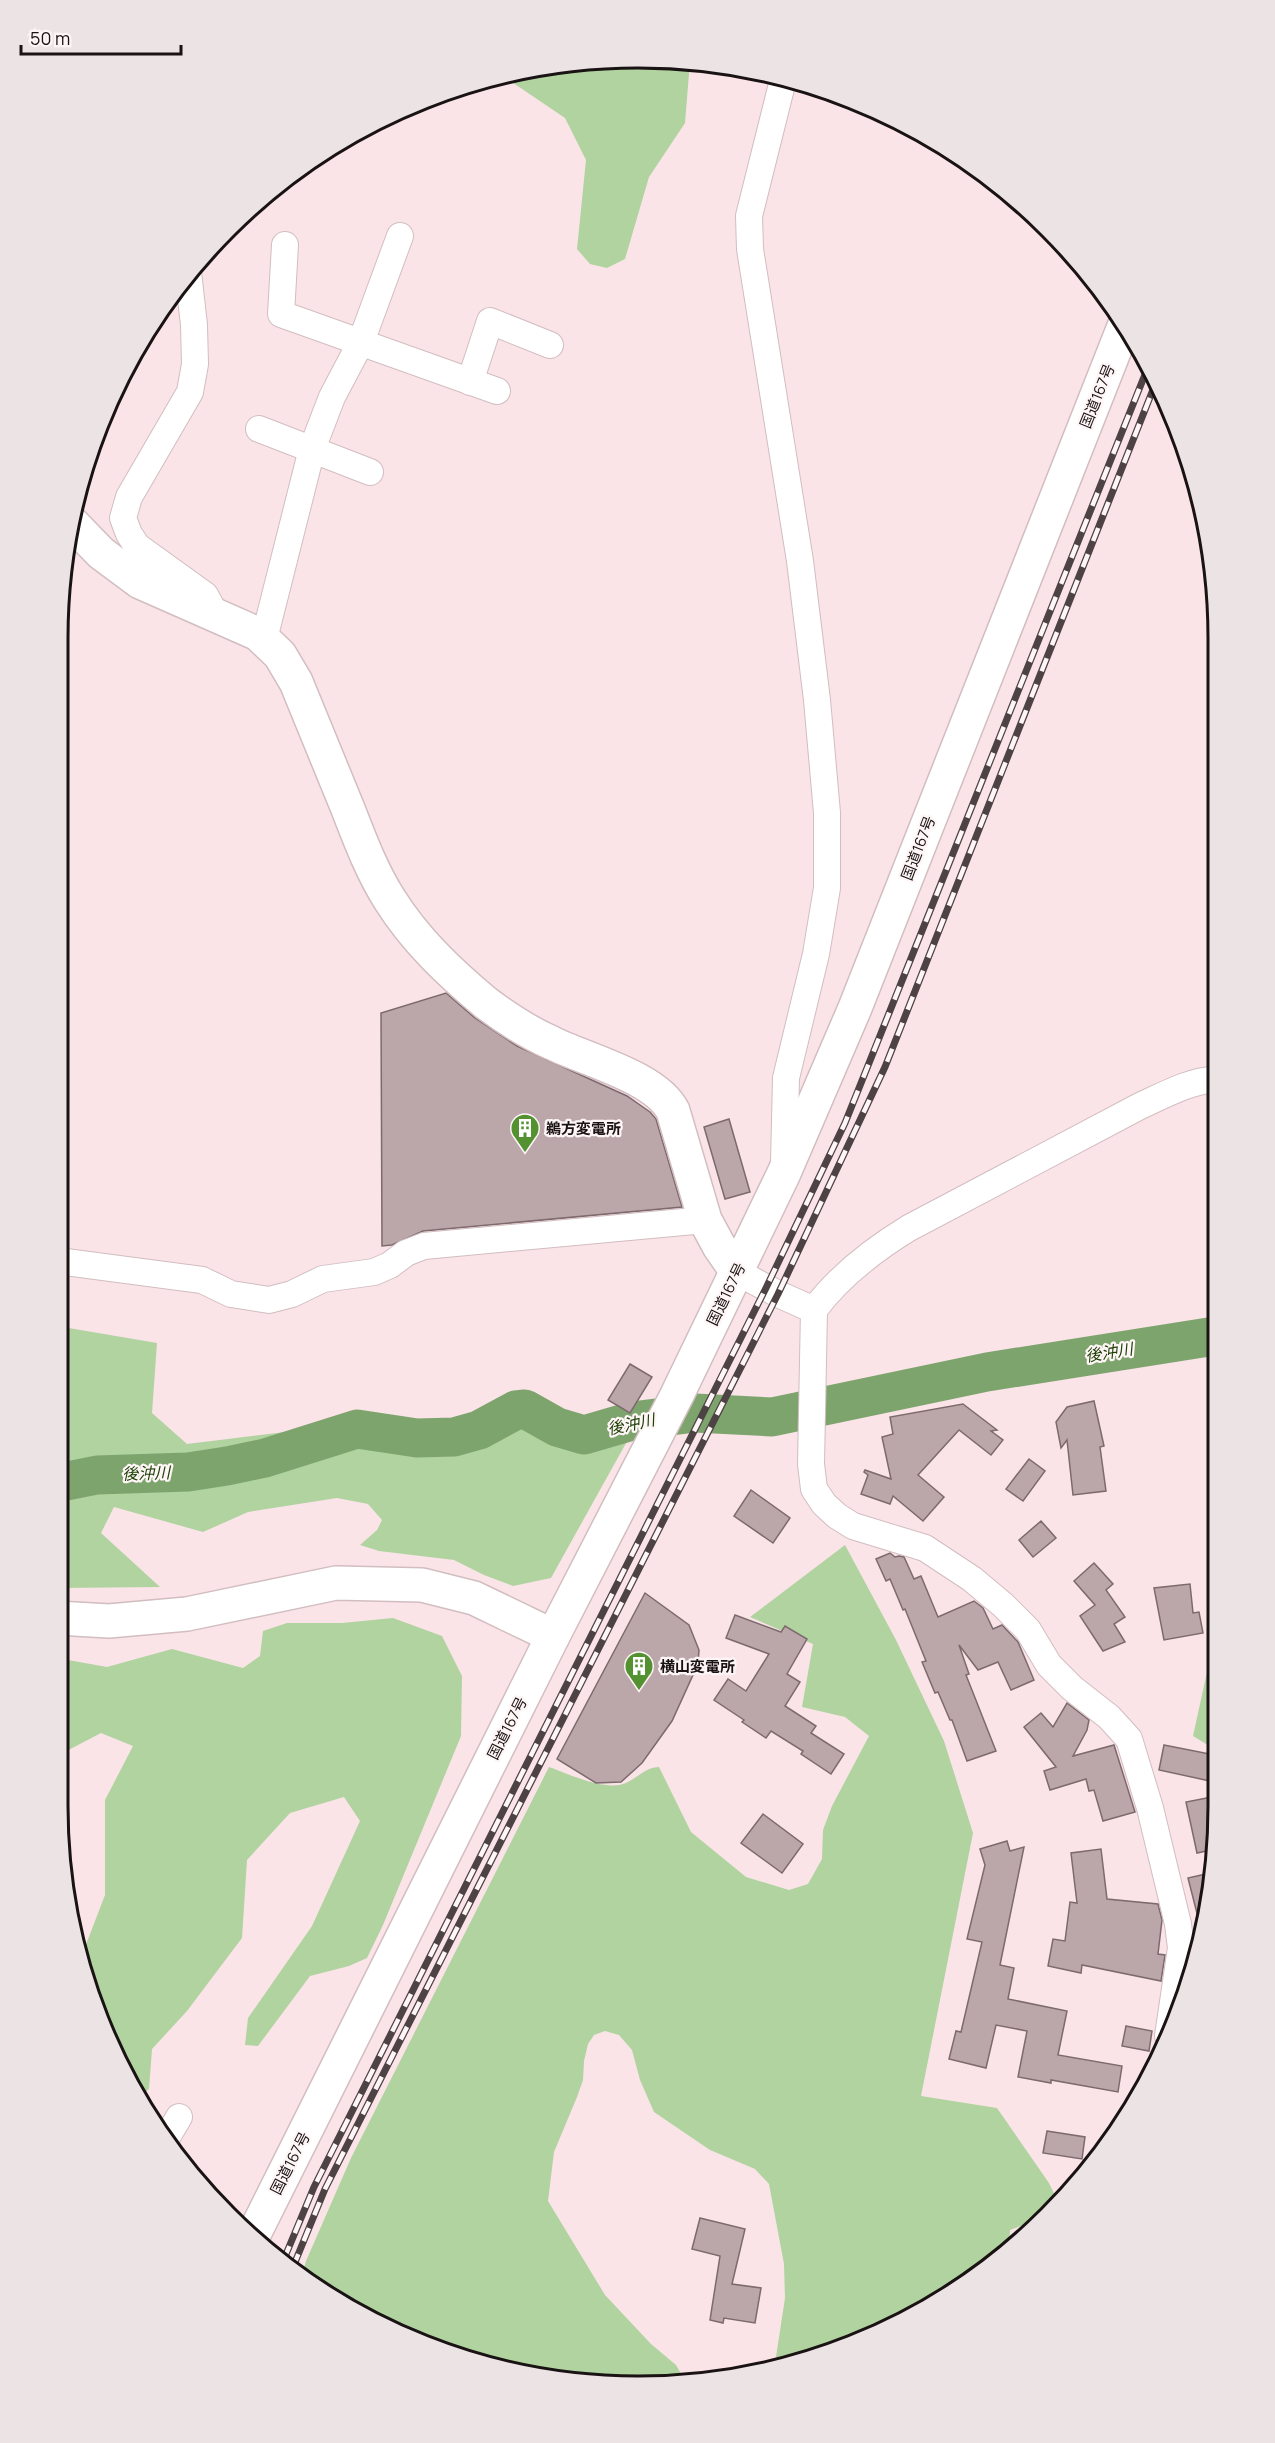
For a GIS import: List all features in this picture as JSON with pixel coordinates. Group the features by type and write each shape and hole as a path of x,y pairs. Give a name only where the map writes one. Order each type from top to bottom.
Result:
{"street":[{"path":"782,86 750,216 750,249 800,561 817,700 827,813 826,888 818,943 786,1078 784,1173"},
{"path":"264,639 312,449 332,397 360,342 400,236"},
{"path":"285,245 281,314 497,391"},
{"path":"190,286 195,364 190,392 129,497 123,518 137,546 205,596 217,617"},
{"path":"470,382 490,321 550,345"},
{"name":"国道167号","path":"256,2229 553,1636 677,1395 784,1173 855,1008 1120,336"},
{"path":"259,429 370,472"},
{"path":"78,529 101,553 140,582 264,639 280,655 296,682 374,873 405,921 439,961 487,1004 549,1042 646,1084 664,1097 673,1111 705,1220 737,1272 814,1310"},
{"path":"1174,1998 1181,1948 1178,1923 1150,1808 1129,1738 1109,1717 1072,1688 1049,1665 1028,1630 1003,1605 972,1580 925,1548 853,1526 824,1504 814,1489 811,1464 814,1310 844,1276 878,1247 909,1228 1140,1106 1208,1080"},
{"path":"68,1262 202,1280 231,1294 269,1300 292,1294 323,1279 374,1272 424,1246 705,1220"},
{"path":"68,1619 109,1621 187,1614 336,1583 370,1583 422,1585 474,1598 553,1636"}],"green space":[{"path":"600,69 689,70 685,123 649,177 625,259 607,268 590,264 577,249 586,160 565,118 511,82 563,72"},
{"path":"68,1328 157,1343 152,1413 187,1444 285,1432 328,1419 374,1421 448,1430 480,1422 520,1423 582,1450 618,1431 630,1436 551,1578 513,1586 454,1560 379,1551 360,1545 377,1530 382,1520 368,1504 337,1498 248,1512 203,1532 114,1507 101,1533 160,1587 68,1588"},
{"path":"845,1545 896,1640 944,1741 973,1833 921,2096 997,2108 1054,2194 1023,2225 1010,2230 1010,2237 984,2258 922,2299 856,2332 777,2358 785,2298 784,2264 769,2184 755,2169 710,2150 654,2112 640,2080 632,2050 619,2035 605,2031 594,2035 588,2044 583,2080 554,2152 548,2201 605,2295 651,2344 676,2365 681,2374 638,2376 600,2374 526,2365 454,2345 419,2332 352,2299 304,2267 306,2261 351,2158 549,1767 598,1784 618,1785 626,1783 645,1771 659,1767 691,1832 746,1877 789,1890 808,1884 822,1859 823,1830 832,1806 869,1736 845,1717 802,1707 813,1644 750,1617"},
{"path":"393,1618 442,1636 462,1676 461,1736 383,1925 367,1958 349,1966 310,1976 258,2046 245,2045 248,2018 312,1926 360,1821 344,1797 290,1813 247,1860 242,1938 187,2011 152,2049 149,2089 145,2092 126,2058 111,2024 85,1946 105,1895 105,1800 133,1746 101,1733 68,1750 68,1660 107,1667 172,1649 243,1668 260,1656 263,1631 287,1623 342,1623"},
{"path":"1208,1668 1208,1745 1193,1736"}],"building":[{"name":"鵜方変電所","path":"446,993 475,1018 517,1046 627,1096 650,1112 656,1119 682,1207 423,1231 392,1245 382,1246 381,1013"},
{"path":"729,1119 750,1192 725,1199 704,1127"},
{"path":"630,1364 652,1377 630,1413 608,1400"},
{"path":"1094,1401 1104,1446 1100,1447 1106,1491 1073,1495 1067,1440 1061,1448 1056,1422 1067,1407"},
{"path":"963,1404 997,1430 991,1431 1003,1440 991,1455 959,1430 918,1475 944,1497 923,1521 893,1496 890,1504 861,1494 868,1475 864,1472 865,1470 891,1479 882,1437 893,1434 890,1417"},
{"path":"1029,1459 1045,1471 1023,1501 1006,1489"},
{"path":"751,1490 790,1518 773,1543 734,1516"},
{"path":"1041,1521 1056,1538 1033,1557 1019,1540"},
{"path":"890,1553 895,1557 904,1557 914,1579 921,1576 938,1617 974,1601 983,1608 993,1629 1002,1625 1018,1642 1034,1680 1011,1690 998,1662 978,1670 959,1645 969,1674 966,1675 996,1751 967,1761 952,1720 938,1692 935,1693 922,1662 926,1661 905,1609 903,1610 890,1579 886,1581 876,1559"},
{"path":"1094,1563 1113,1584 1106,1590 1125,1617 1114,1624 1125,1642 1103,1651 1080,1616 1095,1605 1074,1581"},
{"path":"1190,1584 1193,1613 1199,1612 1203,1633 1164,1640 1154,1588"},
{"name":"横山変電所","path":"645,1593 689,1625 699,1650 698,1664 672,1721 642,1763 621,1782 596,1783 557,1759"},
{"path":"735,1615 781,1632 785,1626 807,1639 787,1674 800,1682 785,1706 816,1726 811,1733 844,1754 831,1774 801,1754 803,1751 771,1731 766,1738 714,1700 728,1679 746,1691 769,1654 726,1638"},
{"path":"1067,1703 1089,1720 1087,1730 1073,1756 1114,1745 1135,1812 1103,1821 1094,1790 1089,1791 1086,1779 1050,1790 1044,1771 1056,1767 1024,1727 1041,1713 1053,1727"},
{"path":"1164,1745 1208,1754 1208,1781 1159,1770"},
{"path":"1208,1798 1205,1851 1197,1853 1186,1802"},
{"path":"763,1814 803,1844 782,1873 741,1843"},
{"path":"1007,1841 1010,1851 1024,1847 1000,1965 1014,1968 1008,1999 1067,2011 1058,2055 1122,2066 1118,2092 1051,2080 1051,2083 1018,2077 1027,2031 996,2025 986,2068 949,2059 956,2031 961,2032 982,1942 967,1939 985,1865 980,1849"},
{"path":"1101,1849 1107,1899 1158,1904 1162,1920 1158,1954 1165,1955 1161,1981 1082,1965 1081,1973 1048,1966 1053,1939 1065,1941 1070,1902 1077,1903 1071,1853"},
{"path":"1203,1875 1197,1915 1188,1878"},
{"path":"1126,2026 1152,2031 1149,2051 1122,2046"},
{"path":"1047,2131 1085,2137 1082,2159 1043,2153"},
{"path":"700,2218 745,2229 732,2284 761,2288 755,2323 724,2318 723,2323 710,2320 720,2256 692,2249"}],"waterway":[{"name":"後沖川","path":"68,1481 97,1475 188,1472 227,1466 265,1458 357,1429 417,1438 454,1437 479,1430 516,1410 525,1409 557,1427 584,1435 632,1421 695,1413 772,1417 987,1372 1208,1337"}],"railway":[{"path":"286,2254 314,2187 766,1288 845,1123 1144,376"},
{"path":"295,2261 325,2189 778,1294 885,1067 1152,392"}],"place":[{"name":"鵜方変電所","path":"525,1154"},
{"name":"横山変電所","path":"639,1692"}]}
